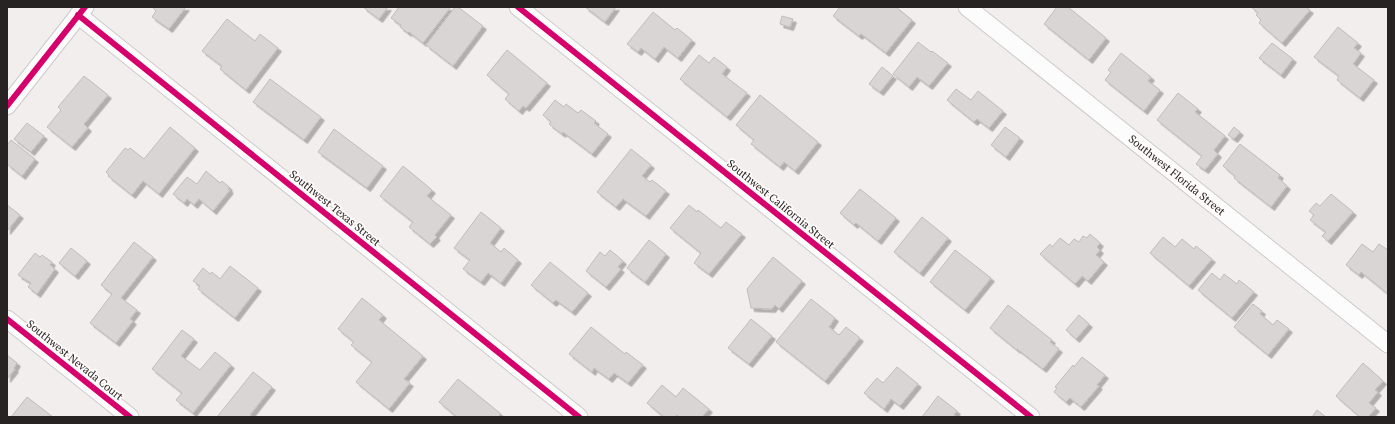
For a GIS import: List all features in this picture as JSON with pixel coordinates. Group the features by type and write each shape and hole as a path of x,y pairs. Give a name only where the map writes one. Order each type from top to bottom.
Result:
{"street":[{"name":"Southwest California Street","path":"518,7 1031,417"},
{"name":"Southwest Florida Street","path":"967,7 1388,344"},
{"path":"7,106 81,11"},
{"name":"Southwest Texas Street","path":"81,11 579,417"},
{"name":"Southwest Nevada Court","path":"7,319 130,417"}],"building":[{"path":"152,7 186,7 169,29 152,17 156,11"},
{"path":"363,7 388,7 379,19"},
{"path":"399,7 450,8 423,43 400,27 401,25 391,18"},
{"path":"455,7 458,7 483,26 453,66 426,45"},
{"path":"585,7 616,7 605,22"},
{"path":"840,7 896,7 912,20 886,53 861,34 859,36 833,16"},
{"path":"1057,7 1068,7 1106,38 1089,60 1044,24"},
{"path":"1251,7 1306,7 1310,10 1282,43 1259,23 1261,20 1256,15 1258,13"},
{"path":"653,12 675,30 677,28 692,40 678,58 664,47 655,59 641,48 638,52 627,44"},
{"path":"782,16 793,19 790,27 780,24"},
{"path":"227,19 255,41 260,34 278,48 246,90 220,69 222,66 202,51"},
{"path":"1338,27 1358,43 1354,48 1361,53 1353,64 1374,80 1360,98 1337,80 1339,76 1314,57"},
{"path":"918,42 948,63 929,86 917,77 909,87 893,74"},
{"path":"1272,43 1293,59 1281,75 1259,58"},
{"path":"507,50 547,83 526,108 523,106 519,111 505,99 509,94 487,75"},
{"path":"1121,53 1151,77 1148,81 1160,90 1144,111 1105,80 1111,72 1108,70"},
{"path":"699,55 709,63 714,57 727,67 722,74 747,93 727,117 680,79"},
{"path":"882,67 893,76 880,92 869,84"},
{"path":"84,76 108,95 84,124 88,128 72,147 47,127 61,110 58,107"},
{"path":"270,79 321,117 304,140 253,102"},
{"path":"956,89 971,100 978,91 1003,111 989,128 977,119 974,122 947,100"},
{"path":"1178,93 1198,109 1195,112 1225,136 1214,150 1218,154 1205,170 1196,164 1202,156 1157,120"},
{"path":"760,95 818,142 795,171 784,162 780,167 751,144 754,140 736,125"},
{"path":"555,100 564,107 566,104 578,113 581,110 596,121 594,123 608,134 592,154 563,132 562,134 549,124 551,122 543,115"},
{"path":"27,123 44,136 31,152 14,139"},
{"path":"170,127 195,148 159,194 143,181 132,195 108,176 109,175 106,172 125,148 128,150 130,148 144,159"},
{"path":"1005,127 1020,138 1006,157 991,145"},
{"path":"1234,127 1240,132 1234,139 1228,135"},
{"path":"334,129 383,166 367,188 318,152"},
{"path":"11,140 35,159 22,176 7,164 7,145"},
{"path":"1240,144 1280,175 1278,178 1287,186 1271,207 1234,178 1235,176 1223,166"},
{"path":"631,149 651,165 642,176 650,182 652,180 666,191 646,216 623,199 616,207 597,192"},
{"path":"403,166 432,190 427,196 451,215 435,235 437,237 430,244 409,227 413,222 380,196"},
{"path":"206,171 220,183 222,181 229,187 228,189 230,190 213,211 199,199 194,205 187,199 184,203 173,194 187,177 197,184"},
{"path":"860,189 896,218 878,241 856,223 854,225 840,213"},
{"path":"1331,194 1353,212 1328,241 1322,236 1326,232 1310,220 1314,215 1309,211 1316,203 1320,206"},
{"path":"7,205 20,215 7,231"},
{"path":"689,205 721,228 726,222 742,234 709,274 694,263 701,253 670,228"},
{"path":"481,212 501,228 490,243 501,252 504,248 518,260 501,283 488,273 481,282 463,269 470,260 454,248"},
{"path":"922,217 948,238 920,273 894,252"},
{"path":"1090,234 1100,243 1097,247 1100,250 1096,255 1104,262 1088,281 1082,276 1075,284 1040,254 1050,244 1052,247 1060,238 1069,245 1074,239 1079,242 1083,236 1087,238"},
{"path":"1163,237 1175,247 1182,239 1194,249 1196,246 1212,259 1189,286 1150,253"},
{"path":"649,240 666,254 645,282 627,268"},
{"path":"134,242 153,257 121,298 137,310 130,319 133,321 116,343 90,323 112,294 101,285"},
{"path":"1362,244 1373,252 1379,244 1388,250 1388,294 1361,272 1359,275 1346,265"},
{"path":"71,248 87,261 75,276 59,263"},
{"path":"610,250 623,261 618,267 621,269 606,287 586,271 600,252 605,256"},
{"path":"955,250 991,278 965,310 930,282"},
{"path":"35,253 40,257 42,255 52,262 50,265 55,269 37,294 28,287 31,283 18,275"},
{"path":"773,257 802,281 779,309 775,305 772,309 751,308 747,289"},
{"path":"550,262 588,293 572,312 556,300 553,303 531,285"},
{"path":"230,266 258,288 235,318 198,289 200,286 193,281 203,268 210,274 212,272 220,279"},
{"path":"1212,273 1220,280 1224,274 1237,284 1239,280 1254,292 1232,318 1198,290"},
{"path":"362,298 383,315 379,320 423,356 404,379 410,383 389,409 356,382 372,362 351,345 354,342 338,329"},
{"path":"811,299 835,318 829,327 839,335 846,327 860,338 825,381 776,342"},
{"path":"1253,304 1262,311 1260,314 1273,325 1277,320 1289,329 1268,355 1234,327"},
{"path":"1008,305 1052,340 1050,342 1059,349 1043,369 990,328"},
{"path":"1079,315 1089,324 1076,339 1066,330"},
{"path":"751,319 772,336 749,364 728,348"},
{"path":"591,327 625,354 626,352 643,365 628,383 614,373 609,379 594,368 592,372 569,354"},
{"path":"182,330 194,339 181,356 200,370 215,352 231,365 193,413 176,400 182,393 152,369"},
{"path":"7,355 17,363 14,368 15,369 7,379"},
{"path":"1082,357 1105,375 1097,385 1099,386 1081,407 1070,398 1066,402 1054,392 1057,388 1055,387 1073,365 1074,367"},
{"path":"1363,363 1383,381 1375,390 1378,392 1369,403 1376,408 1368,417 1360,417 1336,396"},
{"path":"897,367 918,384 900,406 891,399 884,409 864,393 877,378 883,383"},
{"path":"253,372 272,387 250,415 253,417 217,417"},
{"path":"458,379 501,414 498,417 457,417 439,402"},
{"path":"662,385 676,397 683,388 709,409 702,417 679,417 677,415 675,417 664,417 647,403"},
{"path":"938,396 957,411 954,415 957,417 922,417"},
{"path":"27,397 53,417 11,417"},
{"path":"1317,410 1326,417 1312,417"}],"cycle path":[{"path":"7,106 85,7"},
{"path":"518,7 1031,417"},
{"path":"78,15 579,417"},
{"path":"7,319 130,417"}]}
